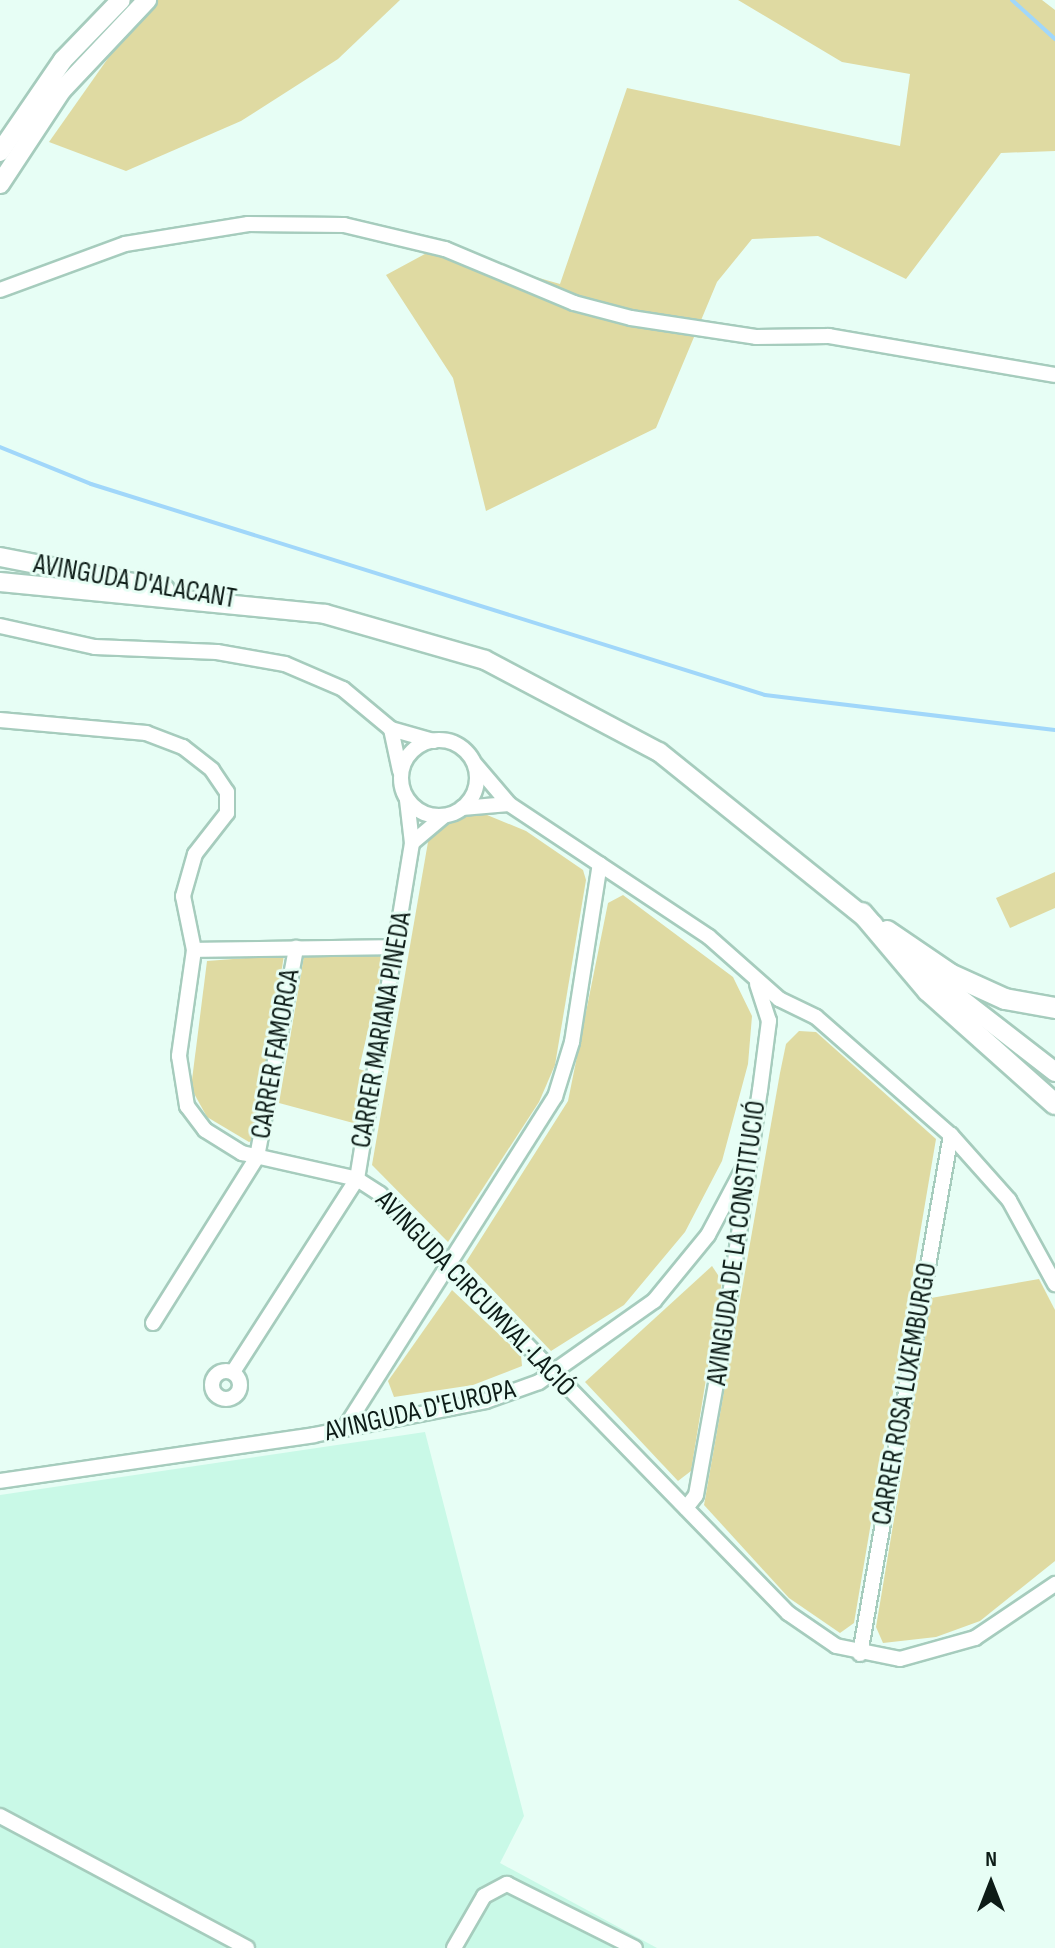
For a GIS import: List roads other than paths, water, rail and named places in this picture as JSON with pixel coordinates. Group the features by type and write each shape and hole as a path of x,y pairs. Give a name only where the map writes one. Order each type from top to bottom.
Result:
{"highway":[{"path":"862,913 950,974 1005,999 1055,1008"},
{"path":"862,913 928,991 1055,1104"}],"main road":[{"path":"0,152 63,60 121,0"},
{"path":"0,184 62,90 147,0"},
{"name":"AVINGUDA D'ALACANT","path":"0,557 270,605"},
{"path":"0,582 270,605 435,642 563,695 659,752 862,913 947,993 1055,1072"}],"street":[{"path":"0,290 125,244 248,224 344,225 445,249 631,318 756,337 829,336 1055,375"},
{"path":"0,626 95,647 217,652 285,664 343,689 391,729 463,748 509,804 600,864 816,1017 951,1135 1009,1200 1055,1284"},
{"name":"AVINGUDA CIRCUMVAL·LACIÓ","path":"0,720 146,733 183,747 212,770 228,802 187,868 183,896 194,950 179,1056 187,1106 216,1138 257,1157 357,1179 449,1260 554,1375 788,1613 860,1654 900,1659 949,1648 998,1627 1055,1584"},
{"path":"391,729 404,792 418,810 447,815"},
{"path":"401,776 415,749 433,741"},
{"path":"462,809 474,795 475,764"},
{"name":"CARRER MARIANA PINEDA","path":"233,1372 357,1179 412,843 404,792"},
{"path":"412,843 447,815 462,809 509,804"},
{"path":"346,1426 562,1080 600,864"},
{"path":"194,950 397,947"},
{"name":"CARRER FAMORCA","path":"153,1323 257,1157 296,948"},
{"name":"AVINGUDA DE LA CONSTITUCIÓ","path":"686,1508 698,1487 722,1350 744,1167 769,1021 754,976"},
{"name":"CARRER ROSA LUXEMBURGO","path":"860,1654 951,1135"},
{"name":"AVINGUDA D'EUROPA","path":"0,1481 486,1401 554,1375 654,1301 708,1235 744,1167"},
{"path":"0,1816 247,1948"},
{"path":"454,1948 491,1889 517,1885 635,1948"}],"waterway":[{"path":"1012,0 1055,39"},
{"path":"0,447 91,484 765,695 1055,730"}]}
